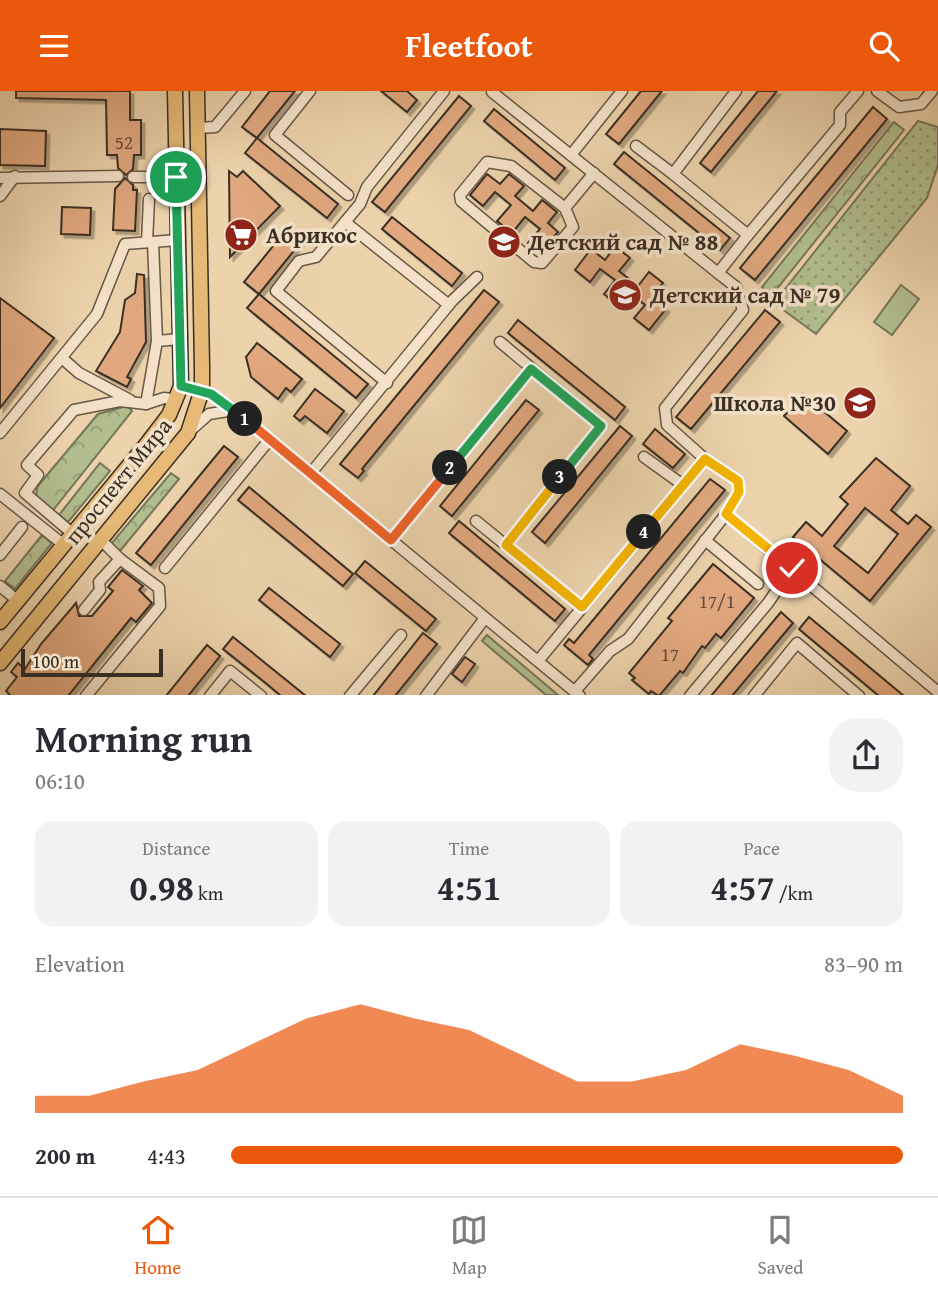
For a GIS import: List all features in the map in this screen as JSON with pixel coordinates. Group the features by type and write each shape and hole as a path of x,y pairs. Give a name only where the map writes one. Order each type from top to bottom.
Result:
{"main road":[{"path":"175,91 179,393"},
{"name":"проспект Мира","path":"0,663 188,433 202,390 197,91"},
{"path":"176,158 198,158"},
{"path":"177,212 199,212"},
{"name":"проспект Мира","path":"0,622 146,445 179,393"},
{"path":"73,534 100,539"}],"street":[{"path":"198,128 215,127 245,91"},
{"path":"310,91 275,135 348,195"},
{"path":"387,383 276,291 299,261 316,257 360,204 367,187 444,91"},
{"path":"73,534 25,493 38,475 27,465 74,410 120,401 146,404 179,393 202,390 234,410 270,439 577,693 610,651 628,639 726,514 739,492 738,481 705,459 667,425 664,408 743,310 736,287 491,91"},
{"path":"571,155 622,91"},
{"path":"673,174 736,91"},
{"path":"718,273 840,125 840,112 858,91"},
{"path":"877,91 899,107 921,104 932,91"},
{"path":"636,146 748,235"},
{"path":"487,162 511,166 565,208 573,227 542,263 534,262 461,201 460,195 487,162"},
{"path":"565,208 594,173"},
{"path":"0,196 15,176"},
{"path":"0,178 118,176"},
{"path":"133,177 198,177"},
{"path":"146,404 157,341 149,199"},
{"path":"345,222 449,305"},
{"path":"0,433 97,314 125,244 178,240"},
{"path":"310,473 449,305 477,277"},
{"path":"157,341 180,339"},
{"path":"500,342 601,426 506,545"},
{"path":"62,359 79,373 126,398 146,404"},
{"path":"391,540 531,369"},
{"path":"188,433 209,414 234,410"},
{"path":"165,568 270,439"},
{"path":"645,457 683,485"},
{"path":"538,661 705,459"},
{"path":"0,494 73,534"},
{"path":"726,514 938,692"},
{"path":"476,521 582,607"},
{"path":"0,555 22,527"},
{"path":"86,695 160,606 159,588 120,559 100,539"},
{"path":"705,540 758,584"},
{"path":"84,610 100,590 99,582 120,559"},
{"path":"690,695 768,603 792,568"},
{"path":"0,586 18,601"},
{"path":"426,695 485,618"},
{"path":"350,695 401,635"},
{"path":"754,695 797,643 859,695"},
{"path":"210,695 230,671 261,695"}],"green space":[{"path":"918,121 938,127 938,165 927,198 816,334 774,303"},
{"path":"894,122 904,130 772,295 762,287"},
{"path":"901,285 919,299 892,335 874,322"},
{"path":"127,406 132,411 54,509 48,509 36,498 37,487 98,414"},
{"path":"100,463 110,471 68,522 59,515"},
{"path":"171,473 179,479 120,551 111,544"},
{"path":"42,535 52,543 15,589 5,581"},
{"path":"487,635 558,695 546,695 482,641"}],"building":[{"path":"16,91 130,91 130,120 141,120 141,155 134,155 133,169 126,175 118,168 117,155 107,155 106,100 16,98"},
{"path":"270,91 295,91 257,138 242,127"},
{"path":"381,91 407,91 417,100 407,112"},
{"path":"641,91 662,91 619,144 606,134"},
{"path":"758,91 777,91 711,172 700,163"},
{"path":"459,96 471,106 385,212 372,202"},
{"path":"873,107 887,119 755,280 740,268"},
{"path":"494,109 565,168 555,180 484,121"},
{"path":"0,129 46,131 45,166 0,165"},
{"path":"257,138 338,204 327,218 245,153"},
{"path":"624,152 730,238 720,250 614,164"},
{"name":"Абрикос","path":"229,171 237,177 243,171 280,206 230,257"},
{"path":"487,174 500,184 509,174 524,186 515,196 533,211 542,200 557,212 548,223 558,232 540,253 528,243 540,229 525,217 512,233 497,221 511,205 495,192 483,206 470,195"},
{"path":"125,178 133,185 133,190 137,190 135,231 113,230 115,189"},
{"path":"62,207 91,208 90,235 61,234"},
{"path":"392,217 462,273 452,286 382,229"},
{"path":"286,230 301,242 259,294 244,282"},
{"path":"615,246 630,258 619,271 638,286 649,272 663,283 651,297 666,309 649,330 634,318 645,305 630,293 619,306 604,294 615,280 600,269 590,282 575,270 591,249 605,260"},
{"path":"137,274 144,275 146,342 127,377 131,379 127,387 96,371 120,332 125,300 135,293"},
{"path":"484,290 499,302 362,469 364,471 358,478 340,464"},
{"path":"259,294 368,384 356,398 247,308"},
{"path":"0,298 54,338 0,408"},
{"path":"765,310 780,322 691,429 676,417"},
{"path":"518,320 625,407 615,420 508,333"},
{"path":"257,343 302,379 291,392 286,388 278,399 251,377 246,357"},
{"path":"315,389 344,411 327,433 305,416 300,421 294,416"},
{"path":"803,394 847,431 828,454 784,416"},
{"path":"526,400 539,410 452,516 440,506"},
{"path":"620,426 632,436 545,543 532,532"},
{"path":"655,429 685,454 673,468 643,444"},
{"path":"224,446 238,457 151,565 136,553"},
{"path":"876,458 910,486 891,510 908,524 916,515 931,527 870,601 793,537 806,522 822,536 848,504 840,497","holes":["865,508 898,534 868,573 834,546"]},
{"path":"710,479 725,490 589,655 593,659 588,665 564,645 569,639 574,643"},
{"path":"249,487 353,574 343,586 238,500"},
{"path":"459,521 565,609 555,621 449,533"},
{"path":"365,561 436,619 426,631 355,573"},
{"path":"713,564 754,598 721,638 716,634 705,648 702,646 683,673 680,671 660,695 651,691 649,694 632,680 635,678 629,673 672,621 668,618"},
{"path":"122,570 143,586 139,590 152,603 136,622 131,618 69,695 10,695 6,691 17,677 11,672 18,663 25,669 41,644 76,603 79,616 92,616 113,591 108,587"},
{"path":"269,588 340,644 330,657 259,600"},
{"path":"781,612 793,623 733,695 712,695"},
{"path":"809,617 903,695 878,695 799,629"},
{"path":"423,633 437,644 396,695 374,695"},
{"path":"233,637 305,695 280,695 223,649"},
{"path":"207,645 220,656 189,695 167,695"},
{"path":"465,657 475,664 462,682 452,674"}],"place":[{"name":"Абрикос","path":"241,235"},
{"name":"Детский сад № 88","path":"504,242"},
{"name":"Детский сад № 79","path":"625,295"},
{"name":"Школа №30","path":"860,403"}],"route":[{"path":"176,177 181,386 202,390 219,399 391,540 531,369 601,426 506,545 582,607 705,459 738,481 739,492 726,514 792,568"}]}
